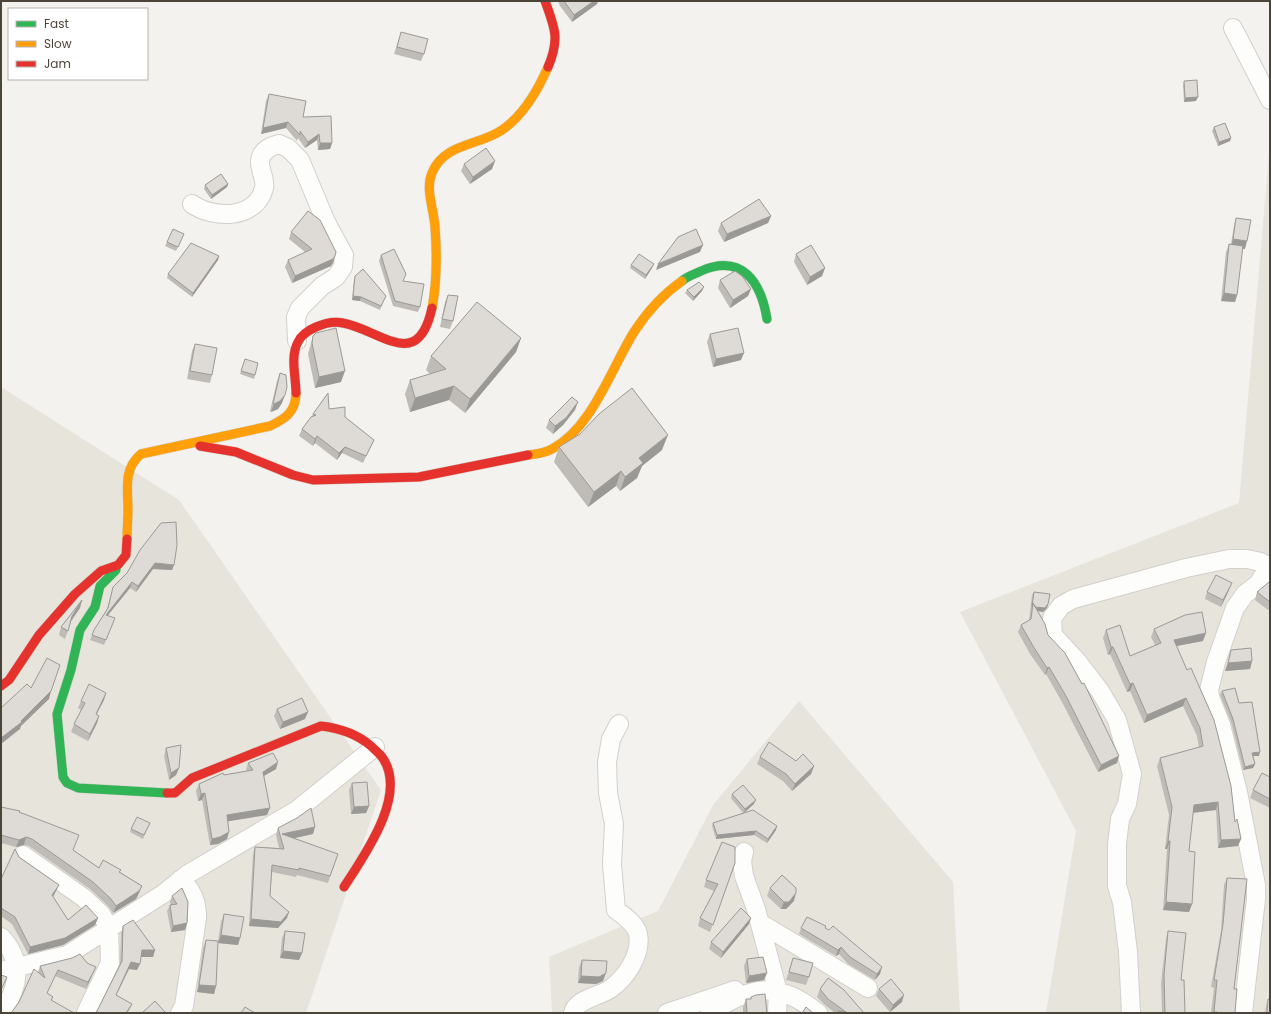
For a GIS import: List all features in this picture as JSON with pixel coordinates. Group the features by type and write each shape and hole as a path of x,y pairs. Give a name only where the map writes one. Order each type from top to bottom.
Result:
{"street":[{"path":"297,341 306,333 315,328 336,322 344,323 368,333 402,343 410,343 418,340 425,332 434,300 436,253 435,224 431,196 431,174 439,161 452,149 479,142 503,131 524,109 539,87 555,46 556,36 555,26 545,1"},
{"path":"1233,28 1270,100"},
{"path":"192,204 200,209 223,215 232,214 243,210 254,203 260,197 264,187 260,161 263,152 270,146 279,144 288,148 300,160 326,222 344,255 344,267 336,277 322,286 300,308 296,317 297,341 295,353 297,394 294,407 285,420 270,426 141,454 134,460 130,467 127,482 128,510 126,555 110,577 100,586 95,607 80,630 71,670 57,714 63,777 67,783 78,788 175,793 192,778 321,726 338,727 375,747 388,768 390,802 376,835 344,888"},
{"path":"186,444 236,452 293,475 312,480 419,477 538,453 556,447 570,436 584,419 636,329 658,299 678,282 700,271 726,263 742,268 750,276 760,294 766,307 767,320"},
{"path":"1131,1013 1128,952 1122,902 1117,886 1117,844 1120,819 1127,804 1132,774 1116,720 1100,691 1077,660 1053,635 1052,618 1061,606 1073,600 1186,568 1229,559 1247,559 1261,562 1270,567 1258,584 1245,594 1235,608 1216,662 1209,690 1210,697 1221,725 1238,792 1256,885 1256,899 1242,1013"},
{"path":"1,686 9,680 39,636 75,594 101,572 118,565"},
{"path":"573,1013 578,1005 604,993 620,980 628,970 638,948 638,933 626,917 616,910 612,864 614,824 608,793 607,755 611,740 619,724"},
{"path":"9,969 67,955 163,894 180,880 215,857 250,839 297,810 375,747"},
{"path":"744,852 742,861 744,876 760,923 778,992 776,1013"},
{"path":"23,855 84,898 101,914 109,928 110,963 86,1013"},
{"path":"180,880 191,890 197,907 197,918 184,1006 180,1013"},
{"path":"760,923 868,988"},
{"path":"1,937 11,951 9,969 13,992 1,1013"},
{"path":"667,1013 725,992 741,989 752,992 778,992 793,997 818,1013"},
{"path":"710,1013 735,997 752,992"}],"shaded area":[{"path":"1270,142 1270,1013 1046,1013 1076,831 960,612 1239,503"},
{"path":"1,387 179,500 381,790 306,1013 1,1013"},
{"path":"799,701 953,882 960,1013 552,1013 549,957 658,911 713,805"}],"building":[{"path":"564,1 594,1 574,15"},
{"path":"401,32 428,39 424,54 397,47"},
{"path":"1197,80 1198,97 1185,98 1184,81"},
{"path":"269,94 306,101 303,117 331,116 332,143 320,143 319,134 308,142 300,131 300,135 288,122 263,128"},
{"path":"1225,123 1231,138 1219,142 1214,127"},
{"path":"486,148 495,161 473,177 464,164"},
{"path":"221,174 228,184 212,195 205,185"},
{"path":"759,199 771,216 727,234 721,223"},
{"path":"308,211 320,220 336,252 333,259 295,276 288,260 312,249 291,232"},
{"path":"1236,218 1251,220 1247,241 1233,239"},
{"path":"173,229 184,234 178,247 167,242"},
{"path":"696,229 703,245 658,264 678,237"},
{"path":"191,243 219,256 193,293 168,274"},
{"path":"1229,244 1243,246 1237,295 1224,293"},
{"path":"811,245 825,268 810,277 796,254"},
{"path":"394,249 406,274 403,281 424,284 420,307 395,301 381,255"},
{"path":"639,254 654,264 646,275 631,265"},
{"path":"363,269 386,296 381,306 361,297 353,296 355,276"},
{"path":"735,271 742,276 751,289 733,300 720,280"},
{"path":"699,282 704,287 694,297 687,290"},
{"path":"448,295 458,296 453,321 442,319"},
{"path":"477,302 521,338 470,399 454,386 415,398 410,380 446,369 431,356"},
{"path":"336,328 345,371 319,377 312,343 313,336 316,333"},
{"path":"738,328 744,353 716,359 710,334"},
{"path":"195,344 217,348 212,375 190,371"},
{"path":"245,359 258,363 255,375 241,371"},
{"path":"280,373 286,375 287,387 285,395 280,401 273,404"},
{"path":"632,388 668,435 639,458 643,463 625,477 621,471 594,492 559,447 580,434 599,414"},
{"path":"328,393 329,409 345,407 345,417 374,440 366,456 345,447 339,453 317,436 315,439 302,429 311,417 316,415 313,414"},
{"path":"572,397 578,402 566,418 555,426 549,420"},
{"path":"176,522 177,545 174,565 155,563 138,586 132,582 106,615 115,618 106,640 92,635 108,608 113,587 127,573 140,550 161,523"},
{"path":"1216,575 1232,583 1223,600 1207,592"},
{"path":"1269,582 1270,583 1270,602 1257,592"},
{"path":"1034,592 1050,594 1048,604 1045,608 1035,607 1033,603 1032,606"},
{"path":"82,600 72,616 68,631 61,627"},
{"path":"1033,603 1045,624 1048,635 1065,653 1082,684 1084,683 1119,756 1101,765 1066,696 1021,625 1031,619"},
{"path":"1202,612 1206,633 1174,640 1187,670 1191,668 1214,720 1231,786 1235,822 1237,819 1241,839 1221,840 1218,802 1194,805 1189,851 1195,852 1192,904 1166,902 1170,841 1168,841 1172,807 1160,758 1203,746 1200,728 1186,698 1147,715 1133,683 1130,684 1113,647 1111,647 1106,630 1120,625 1130,656 1161,643 1154,629 1185,615"},
{"path":"1251,648 1252,661 1228,663 1231,650"},
{"path":"47,658 60,665 51,691 21,721 22,722 1,738 1,708 27,684 31,688"},
{"path":"89,684 106,693 96,714 99,716 90,734 74,724 85,703 81,701"},
{"path":"1235,688 1239,703 1252,702 1260,752 1252,753 1255,764 1245,767 1233,719 1222,691"},
{"path":"302,698 308,712 283,722 277,709"},
{"path":"769,742 796,761 803,754 814,766 795,784 786,774 760,757"},
{"path":"181,745 179,768 171,773 166,748"},
{"path":"273,753 278,762 263,772 270,808 227,815 229,832 212,839 205,793 201,794 199,784 223,773 224,775 253,770 248,763"},
{"path":"1262,773 1270,777 1270,799 1253,790"},
{"path":"367,782 369,806 354,807 352,783"},
{"path":"743,785 756,800 745,809 732,794"},
{"path":"1,807 20,811 19,812 79,835 73,850 99,868 103,860 121,870 119,872 142,886 139,891 116,906 111,899 93,882 32,839 26,837 19,840 1,835"},
{"path":"311,808 315,827 282,834 338,854 330,876 299,868 299,870 272,865 270,896 289,912 281,922 251,919 255,847 284,849 278,828 297,818"},
{"path":"753,810 777,826 768,839 756,831 717,835 713,823"},
{"path":"137,817 150,823 144,835 131,829"},
{"path":"722,842 735,847 735,863 713,925 700,918 718,884 706,880"},
{"path":"15,849 19,857 59,885 52,895 68,920 86,905 98,918 65,938 30,947 15,917 1,908 1,879"},
{"path":"782,875 796,888 796,893 789,902 784,902 770,888"},
{"path":"1227,878 1247,879 1234,989 1237,989 1235,1013 1217,1013 1214,1012 1217,980 1214,980 1223,924"},
{"path":"182,888 188,902 187,923 173,926 170,905 177,904 172,896"},
{"path":"741,908 751,918 723,952 711,942"},
{"path":"224,914 244,917 240,938 221,935"},
{"path":"807,917 826,926 825,928 829,930 833,926 882,967 877,974 850,957 841,947 838,950 801,928"},
{"path":"133,920 155,950 142,950 140,964 131,962 116,995 132,1004 126,1013 96,1013 122,961 123,926"},
{"path":"285,931 305,933 302,953 283,951"},
{"path":"1168,931 1186,933 1181,980 1184,980 1185,1013 1165,1013 1164,975"},
{"path":"206,940 218,941 216,986 199,985"},
{"path":"80,954 87,963 96,967 88,982 58,970 47,993 53,997 51,1000 74,1013 11,1013 19,1002 34,969 45,978 40,966 72,958"},
{"path":"763,957 767,973 749,976 747,959"},
{"path":"793,958 813,963 809,977 789,972"},
{"path":"582,960 607,961 606,973 599,977 581,976"},
{"path":"1,975 7,977 2,988 1,988"},
{"path":"828,978 844,990 864,1013 840,1013 838,1011 846,1012 828,999 820,989"},
{"path":"891,979 904,995 893,1005 879,989"},
{"path":"765,994 767,1013 747,1013 746,999 751,999 751,997 756,995"},
{"path":"1268,999 1270,999 1270,1013 1267,1013"},
{"path":"155,1001 166,1013 142,1013"},
{"path":"245,1007 255,1013 241,1013"},
{"path":"806,1007 813,1013 802,1013"}],"traffic: fast":[{"path":"682,281 691,275 715,266 728,266 738,269 747,274 760,293 767,319"},
{"path":"116,570 100,586 95,607 80,630 71,670 57,714 63,777 67,783 78,788 167,793"}],"traffic: slow":[{"path":"432,308 436,278 435,227 429,186 432,173 438,163 453,150 493,135 510,124 530,102 548,67"},
{"path":"528,455 538,454 552,449 566,439 578,427 589,413 634,332 661,298 682,281"},
{"path":"127,539 127,487 129,473 131,466 141,454 270,426 289,414 294,405 296,393"}],"traffic: jam":[{"path":"545,1 554,26 555,34 554,49 548,67"},
{"path":"296,393 294,354 299,339 308,331 326,323 340,322 396,342 408,343 418,339 426,328 432,308"},
{"path":"200,446 236,452 293,475 313,480 419,477 528,455"},
{"path":"1,686 9,680 39,635 75,594 101,571 118,565 126,555 127,539"},
{"path":"167,793 175,793 192,778 321,726 341,730 360,738 382,757 389,772 390,789 387,806 381,824 372,842 344,887"}]}
